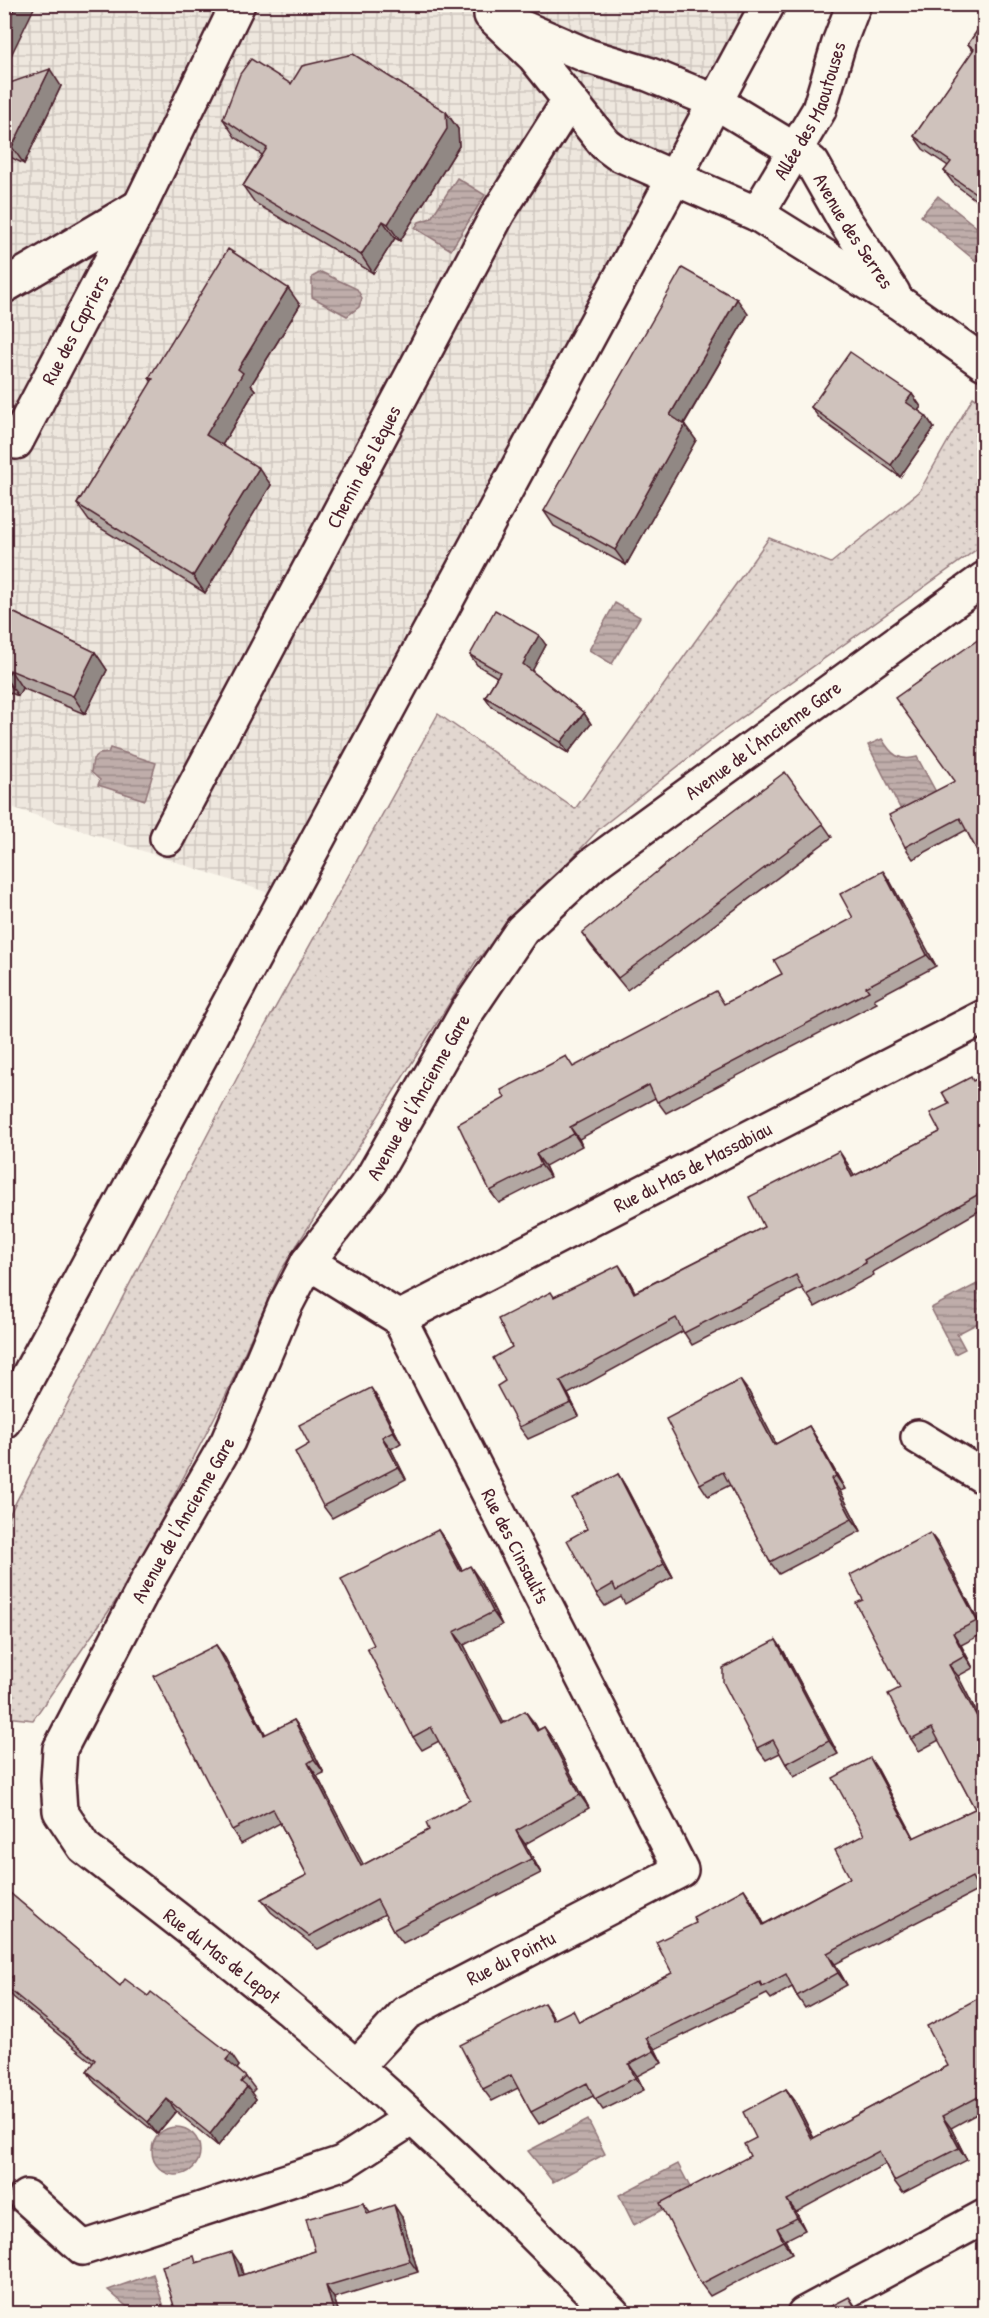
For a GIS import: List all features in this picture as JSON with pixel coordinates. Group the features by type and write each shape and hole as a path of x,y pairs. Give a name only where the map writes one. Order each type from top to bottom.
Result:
{"street":[{"name":"Rue des Capriers","path":"4,435 16,442 140,206 238,4"},
{"path":"4,1421 768,4"},
{"name":"Allée des Maoutouses","path":"757,214 819,110 839,43 854,4"},
{"name":"Avenue des Serres","path":"482,10 588,56 648,74 714,101 795,150 812,163 845,221 901,304"},
{"name":"Avenue des Serres","path":"482,10 534,56 605,144 617,153 757,214 901,304 984,363"},
{"name":"Chemin des Lèques","path":"167,837 498,213 569,100"},
{"path":"4,286 140,206"},
{"name":"Avenue de l'Ancienne Gare","path":"58,1780 60,1749 83,1701 148,1580 228,1441 285,1306 308,1262 371,1180 466,1013 522,930 593,864 984,579"},
{"name":"Rue du Mas de Massabiau","path":"399,1318 984,1017"},
{"path":"308,1262 399,1318"},
{"name":"Rue des Cinsaults","path":"399,1318 681,1870"},
{"path":"918,1437 984,1477"},
{"name":"Rue du Mas de Lepot","path":"58,1780 60,1811 84,1847 295,2014 356,2067 470,2170 613,2313"},
{"name":"Rue du Pointu","path":"356,2067 406,2013 681,1870"},
{"path":"26,2197 83,2248 342,2163 412,2118"},
{"path":"804,2313 984,2217"}],"shaded area":[{"path":"5,5 761,5 269,893 5,805"},
{"path":"457,178 485,195 451,250 415,228 419,222 431,218"},
{"path":"938,196 984,233 984,254 977,262 921,216"},
{"path":"321,272 357,289 362,298 359,307 347,316 312,297 312,277"},
{"path":"973,397 984,404 984,544 719,734 600,828 476,961 280,1272 226,1395 131,1579 33,1720 5,1717 4,1525 249,1055 438,714 575,809 769,538 831,563 919,492"},
{"path":"615,603 640,617 612,664 589,650"},
{"path":"882,739 896,756 917,757 936,792 901,810 868,745"},
{"path":"110,748 156,763 145,800 98,785 100,780 91,772 93,759 99,754 108,753"},
{"path":"977,1284 984,1300 984,1320 957,1334 965,1349 955,1354 931,1308"},
{"path":"588,2120 605,2154 553,2182 528,2151"},
{"path":"176,2127 193,2134 200,2151 193,2168 176,2175 159,2168 152,2151 159,2134"},
{"path":"678,2164 693,2193 634,2225 619,2195"},
{"path":"153,2274 166,2313 134,2313 108,2290"}],"building":[{"path":"4,4 16,4 4,29"},
{"path":"984,21 984,199 944,171 951,162 914,136 974,49 968,44"},
{"path":"353,54 446,112 447,129 388,224 383,221 361,255 243,186 267,148 223,119 240,74 251,59 291,84 302,66"},
{"path":"50,69 12,147 4,143 4,85"},
{"path":"228,249 288,288 238,369 243,373 206,435 259,468 193,576 77,504 153,379 149,378"},
{"path":"682,268 737,299 670,415 685,425 615,550 544,511"},
{"path":"850,352 912,394 906,402 926,416 891,465 811,407"},
{"path":"4,608 95,652 73,696 10,670 6,679 4,678"},
{"path":"495,610 539,635 523,664 584,713 561,742 485,697 500,672 470,655"},
{"path":"979,639 984,647 984,862 960,818 905,847 889,815 955,781 895,698"},
{"path":"785,772 823,824 618,978 582,933 704,833"},
{"path":"883,871 927,955 866,987 869,991 657,1102 649,1085 570,1127 574,1134 536,1154 541,1165 490,1191 458,1124 505,1098 501,1090 566,1056 573,1067 716,991 724,1004 782,974 774,960 853,918 840,894"},
{"path":"984,1075 984,1191 864,1260 866,1263 806,1295 796,1275 684,1333 676,1318 560,1381 571,1403 519,1427 497,1386 505,1381 493,1358 512,1347 498,1319 551,1292 554,1297 619,1265 634,1293 764,1227 749,1197 839,1151 852,1177 940,1132 930,1113 949,1104 942,1092 971,1077 973,1081"},
{"path":"740,1380 774,1445 809,1426 836,1476 831,1479 852,1519 770,1562 723,1472 700,1484 666,1419"},
{"path":"371,1388 393,1431 382,1437 398,1467 323,1506 295,1452 309,1444 299,1425"},
{"path":"618,1474 664,1564 616,1591 613,1584 596,1594 567,1540 587,1529 572,1498"},
{"path":"438,1530 460,1571 470,1566 493,1612 454,1632 502,1724 525,1711 537,1731 544,1727 580,1795 516,1831 531,1859 393,1930 377,1900 309,1936 261,1899 307,1875 273,1809 232,1830 154,1676 216,1645 264,1735 294,1720 314,1759 308,1763 361,1866 429,1830 426,1823 470,1800 431,1727 413,1737 367,1648 374,1645 341,1579"},
{"path":"930,1533 977,1621 953,1633 965,1656 949,1665 984,1727 984,1901 972,1877 827,1953 838,1973 797,1996 786,1974 762,1987 760,1982 646,2038 654,2051 629,2064 635,2078 595,2099 587,2083 531,2112 511,2075 483,2089 460,2045 544,2003 553,2020 573,2010 579,2022 672,1973 656,1942 696,1923 693,1917 744,1889 763,1925 850,1878 835,1850 864,1835 833,1778 870,1758 913,1838 975,1809 932,1728 911,1739 888,1694 900,1688 856,1603 863,1600 850,1575"},
{"path":"776,1640 829,1741 786,1764 773,1740 757,1748 723,1682 723,1668"},
{"path":"4,1888 120,1986 125,1979 148,1996 151,1992 231,2054 226,2060 246,2077 241,2082 247,2087 210,2134 167,2099 148,2122 87,2071 95,2060 4,1985 11,1977 4,1971"},
{"path":"984,1995 984,2094 942,2116 959,2148 894,2181 879,2151 787,2200 797,2218 777,2228 783,2241 701,2284 660,2203 750,2156 744,2144 756,2138 743,2112 786,2089 812,2139 948,2066 927,2026"},
{"path":"363,2203 367,2214 394,2205 410,2261 326,2286 334,2313 176,2313 162,2266 194,2256 196,2263 232,2252 239,2276 315,2251 306,2219"},
{"path":"849,2297 858,2313 818,2313"},
{"path":"984,2303 984,2313 969,2312"}]}
